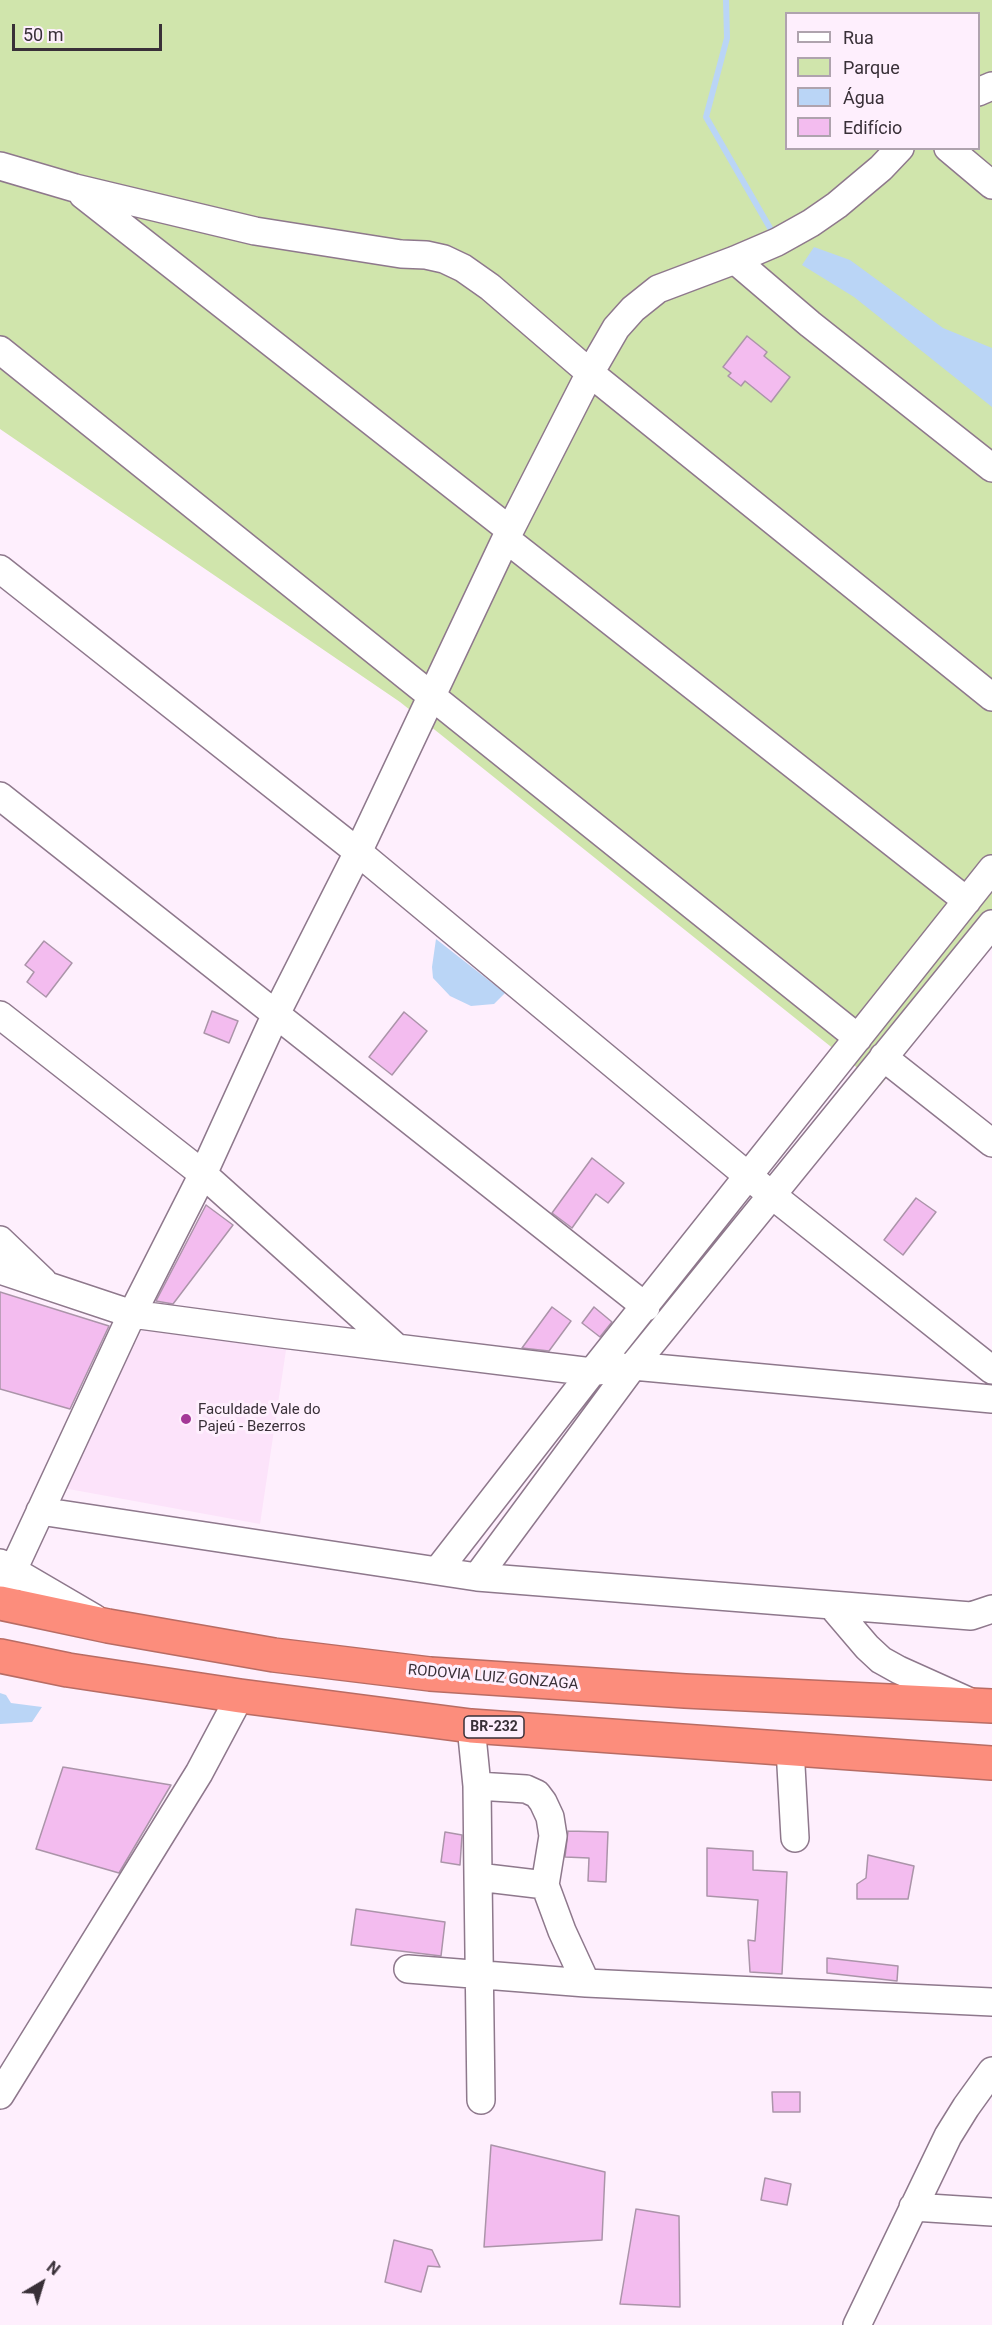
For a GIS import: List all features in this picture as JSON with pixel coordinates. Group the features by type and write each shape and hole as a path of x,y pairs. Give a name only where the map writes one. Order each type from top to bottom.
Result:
{"highway":[{"name":"RODOVIA LUIZ GONZAGA","path":"0,1603 108,1626 274,1655 430,1674 674,1691 984,1706"},
{"name":"BR-232","path":"0,1656 68,1670 240,1696 471,1726 992,1762"}],"street":[{"path":"0,1598 7,1567 40,1511 132,1314 203,1174 276,1014 358,852 508,534 590,373 616,328 633,309 658,289 777,242 811,223 837,205 881,168 898,150"},
{"path":"950,150 992,185"},
{"path":"0,166 75,189 255,231 444,259 463,268 490,287 590,373 992,697"},
{"path":"75,189 967,901"},
{"path":"735,260 810,324 992,468"},
{"path":"0,350 858,1038"},
{"path":"0,569 358,852 748,1176 992,1370"},
{"path":"0,795 646,1307"},
{"path":"438,1570 592,1372 646,1307 992,869"},
{"path":"477,1577 633,1366 992,925"},
{"path":"0,1015 203,1174 397,1348"},
{"path":"883,1057 992,1143"},
{"path":"0,1240 48,1286"},
{"path":"0,1270 132,1314 592,1372 633,1366 992,1399"},
{"path":"40,1511 477,1577 971,1616 992,1609"},
{"path":"7,1567 108,1626"},
{"path":"832,1606 867,1647 881,1659 898,1670 984,1706"},
{"path":"0,2095 199,1773 240,1696"},
{"path":"471,1726 477,1786 481,2100"},
{"path":"790,1748 795,1838"},
{"path":"477,1786 526,1789 537,1794 543,1802 550,1817 553,1836 545,1885 562,1931 586,1983"},
{"path":"477,1877 545,1885"},
{"path":"408,1970 586,1983 992,2002"},
{"path":"856,2325 948,2136 992,2071"},
{"path":"913,2207 992,2212"}],"shaded area":[{"name":"Faculdade Vale do Pajeú - Bezerros","path":"143,1328 286,1350 260,1524 63,1488"}],"green space":[{"path":"0,0 992,0 992,944 880,1086 400,702 0,429"}],"water":[{"path":"814,247 850,260 943,328 992,348 992,407 854,297 802,265"},
{"path":"436,939 505,993 494,1004 471,1006 450,996 433,978 432,967"},
{"path":"0,1693 6,1695 11,1703 42,1707 32,1722 0,1724"}],"building":[{"path":"747,336 767,352 764,356 790,377 771,402 745,381 741,386 728,376 731,373 723,367"},
{"path":"44,941 72,963 46,997 27,982 34,972 25,965"},
{"path":"212,1011 238,1021 229,1043 204,1033"},
{"path":"404,1012 427,1031 392,1075 369,1057"},
{"path":"592,1158 624,1183 608,1203 596,1194 572,1228 552,1213"},
{"path":"916,1198 936,1212 903,1255 884,1240"},
{"path":"206,1205 233,1225 173,1304 156,1301"},
{"path":"0,1292 109,1326 70,1409 0,1389"},
{"path":"552,1307 571,1321 549,1351 522,1348"},
{"path":"594,1307 612,1322 600,1337 582,1323"},
{"path":"63,1767 171,1785 119,1873 36,1849"},
{"path":"568,1831 608,1832 606,1882 588,1881 589,1858 565,1857"},
{"path":"445,1832 462,1835 460,1865 441,1862"},
{"path":"707,1848 753,1851 753,1870 787,1872 782,1974 750,1972 748,1940 755,1941 758,1900 707,1896"},
{"path":"868,1855 914,1866 908,1899 857,1899 857,1884 866,1878"},
{"path":"356,1909 445,1922 441,1956 351,1945"},
{"path":"827,1958 898,1966 897,1981 827,1973"},
{"path":"772,2092 800,2092 800,2112 773,2112"},
{"path":"491,2145 605,2172 602,2240 484,2247"},
{"path":"765,2178 791,2184 787,2205 761,2200"},
{"path":"636,2209 679,2216 680,2307 620,2304"},
{"path":"394,2240 432,2250 440,2267 428,2266 421,2292 385,2282"}],"waterway":[{"path":"726,0 727,38 706,117 770,228"}],"place":[{"name":"Faculdade Vale do Pajeú - Bezerros","path":"186,1419"}]}
